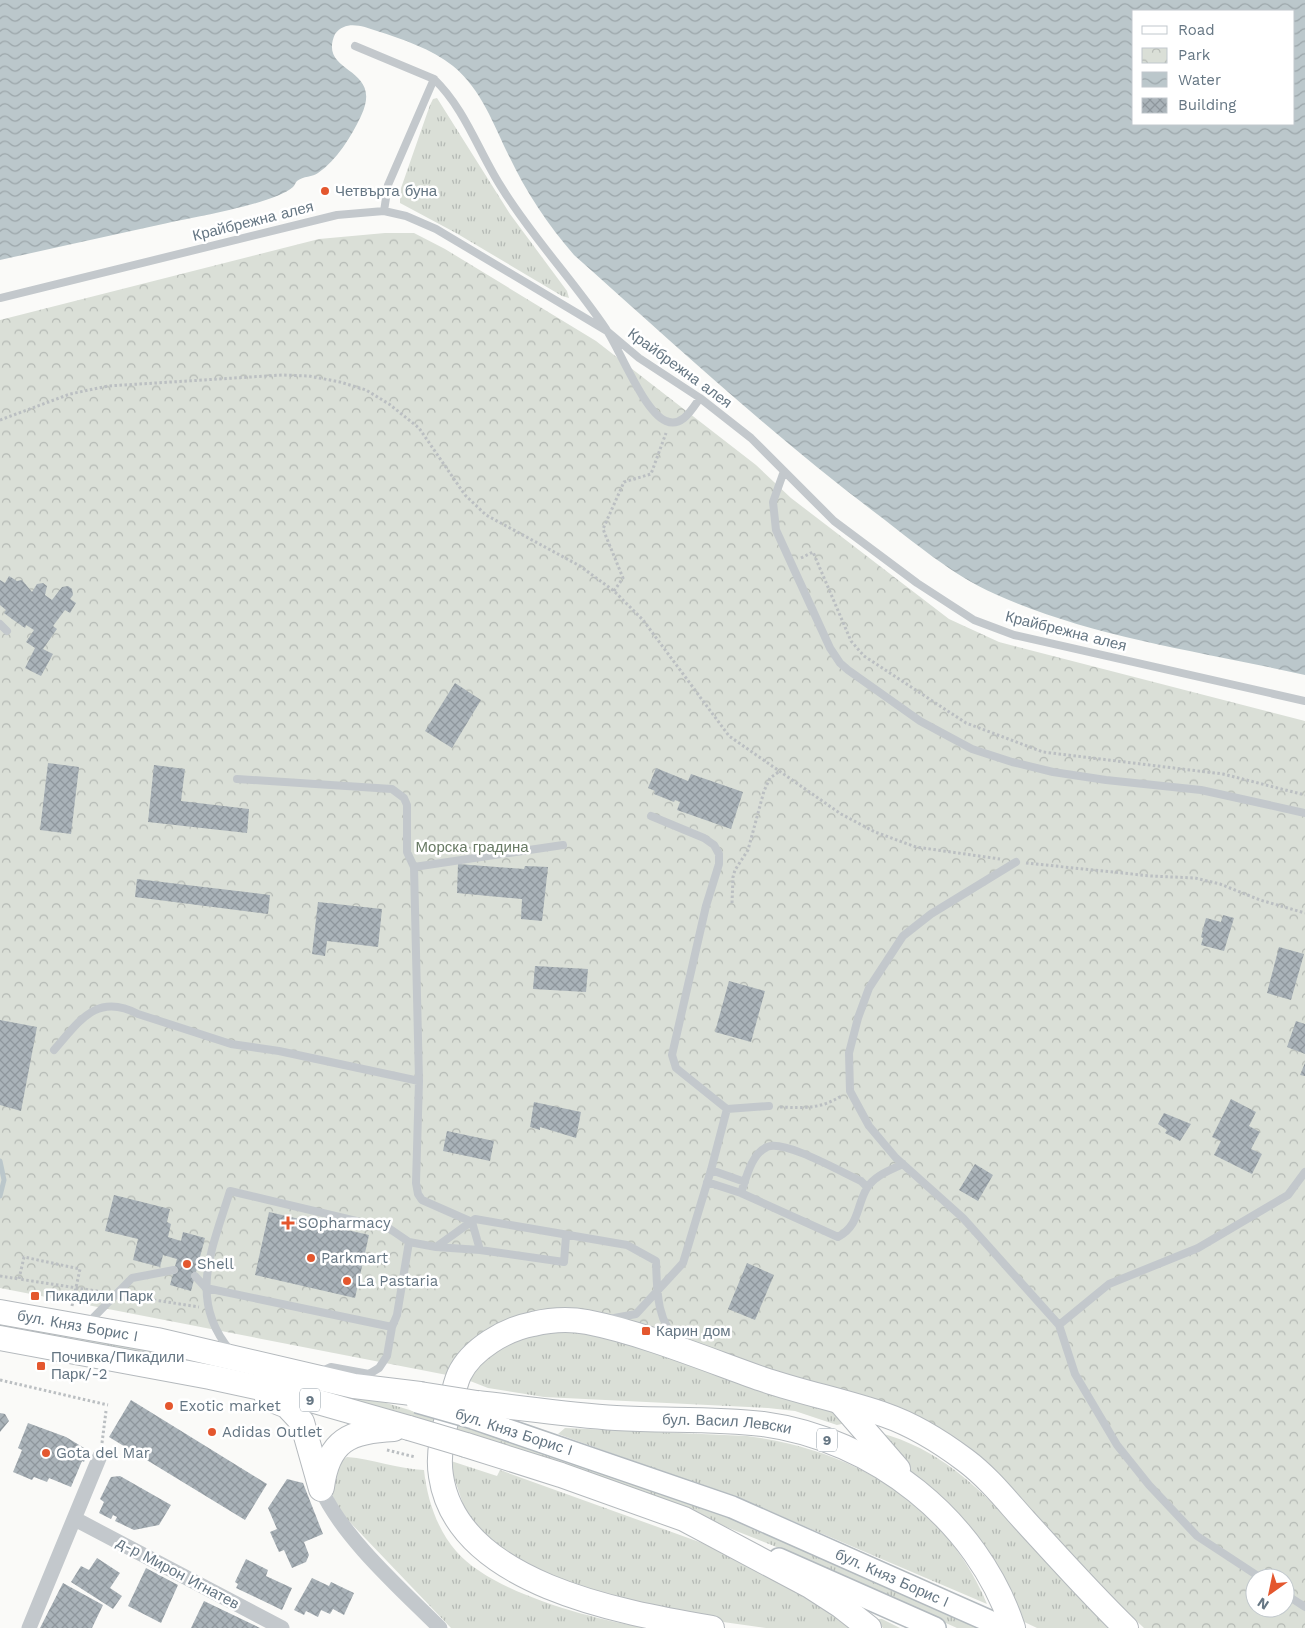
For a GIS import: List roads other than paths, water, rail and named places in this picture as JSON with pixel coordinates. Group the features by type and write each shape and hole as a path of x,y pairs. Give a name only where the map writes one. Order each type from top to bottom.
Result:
{"highway":[{"name":"бул. Княз Борис I","path":"0,1312 236,1357 354,1386"},
{"path":"712,1628 606,1606 531,1579 500,1561 476,1541 462,1525 446,1496 441,1477 441,1445 459,1375 470,1359 483,1348 513,1330 530,1324 548,1321 587,1322 796,1390 885,1415 928,1435 969,1463 1126,1628"},
{"name":"бул. Княз Борис I","path":"0,1338 210,1377 296,1396 410,1428 561,1475 684,1519"},
{"path":"210,1377 287,1406 296,1415 305,1431 321,1489"},
{"name":"бул. Васил Левски","path":"354,1386 475,1410 762,1424 796,1431 840,1446 867,1459 925,1498 956,1528 976,1553 998,1588 1013,1628"},
{"path":"840,1402 925,1498"},
{"path":"321,1489 327,1461 337,1446 345,1439 367,1431 410,1428"},
{"name":"9","path":"684,1519 810,1586 841,1606 869,1628"}],"main road":[{"name":"бул. Княз Борис I","path":"475,1410 732,1507 995,1624"},
{"name":"бул. Княз Борис I","path":"684,1519 935,1628"}],"street":[{"path":"28,1628 100,1456"},
{"path":"321,1489 328,1504 348,1532 435,1627"},
{"name":"д-р Мирон Игнатев","path":"75,1518 282,1628"}],"lane":[{"path":"355,46 434,79 461,112 500,186 607,331 623,364 659,417 670,423 679,422 686,417 700,398"},
{"path":"384,211 388,185 434,79"},
{"name":"Крайбрежна алея","path":"0,298 337,214 384,211 406,216 436,229 607,331 639,358 700,398 751,438 834,521 918,583 974,620 1014,635 1305,701"},
{"path":"784,471 773,502 776,530 830,648 840,663 920,721 972,749 1054,772 1106,780 1201,790 1305,812"},
{"path":"0,624 7,632"},
{"path":"237,779 392,789 404,798 407,805 407,852 414,868 419,1081 416,1183 418,1194 429,1204 472,1222"},
{"path":"651,816 704,838 714,845 719,854 719,864 706,906 672,1055 676,1068 727,1109 769,1106"},
{"path":"414,868 563,845"},
{"path":"1016,862 931,914 904,936 869,988 858,1018 849,1052 850,1091 869,1126 903,1164 963,1218 1059,1325 1075,1374 1117,1445 1149,1485 1197,1536 1246,1568"},
{"path":"54,1050 85,1015 95,1008 126,1008 146,1017 231,1044 419,1081"},
{"path":"587,1322 636,1314 657,1294 682,1263 711,1170 727,1109"},
{"path":"741,1193 757,1155 767,1146 784,1146 861,1181 867,1187"},
{"path":"707,1182 741,1193 838,1236 849,1231 867,1187 877,1178 903,1164"},
{"path":"711,1170 745,1182"},
{"path":"1059,1325 1109,1284 1198,1248 1288,1195 1305,1172"},
{"path":"236,1357 220,1339 213,1325 207,1308 206,1288 206,1274 230,1191 390,1229 409,1242 436,1247 480,1250 564,1262 566,1236"},
{"path":"436,1247 475,1219 627,1245 656,1261 657,1294 665,1323 677,1339 706,1360"},
{"path":"472,1222 480,1250"},
{"path":"311,1375 331,1367 369,1374 379,1368 387,1356 392,1327 397,1315 409,1242"},
{"path":"75,1325 132,1278 174,1270"},
{"path":"195,1276 206,1288 392,1327"}],"water":[{"path":"0,0 1305,0 1305,675 1147,642 1069,622 995,594 949,568 905,536 799,452 723,388 574,255 546,220 530,195 492,120 472,86 463,75 445,60 417,45 360,26 354,25 339,30 335,34 332,47 335,57 359,78 365,87 366,100 361,116 348,140 331,162 318,173 299,179 293,187 268,199 251,205 0,260"}],"waterway":[{"path":"0,1161 4,1180 0,1196"}],"place":[{"name":"Четвърта буна","path":"325,191"},
{"name":"SOpharmacy","path":"288,1223"},
{"name":"Parkmart","path":"311,1258"},
{"name":"Shell","path":"187,1264"},
{"name":"La Pastaria","path":"347,1281"},
{"name":"Пикадили Парк","path":"35,1296"},
{"name":"Карин дом","path":"646,1331"},
{"name":"Почивка/Пикадили Парк/-2","path":"41,1366"},
{"name":"Exotic market","path":"169,1406"},
{"name":"Adidas Outlet","path":"212,1432"},
{"name":"Gota del Mar","path":"46,1453"}],"park label":[{"name":"Морска градина","path":"472,847"}]}
